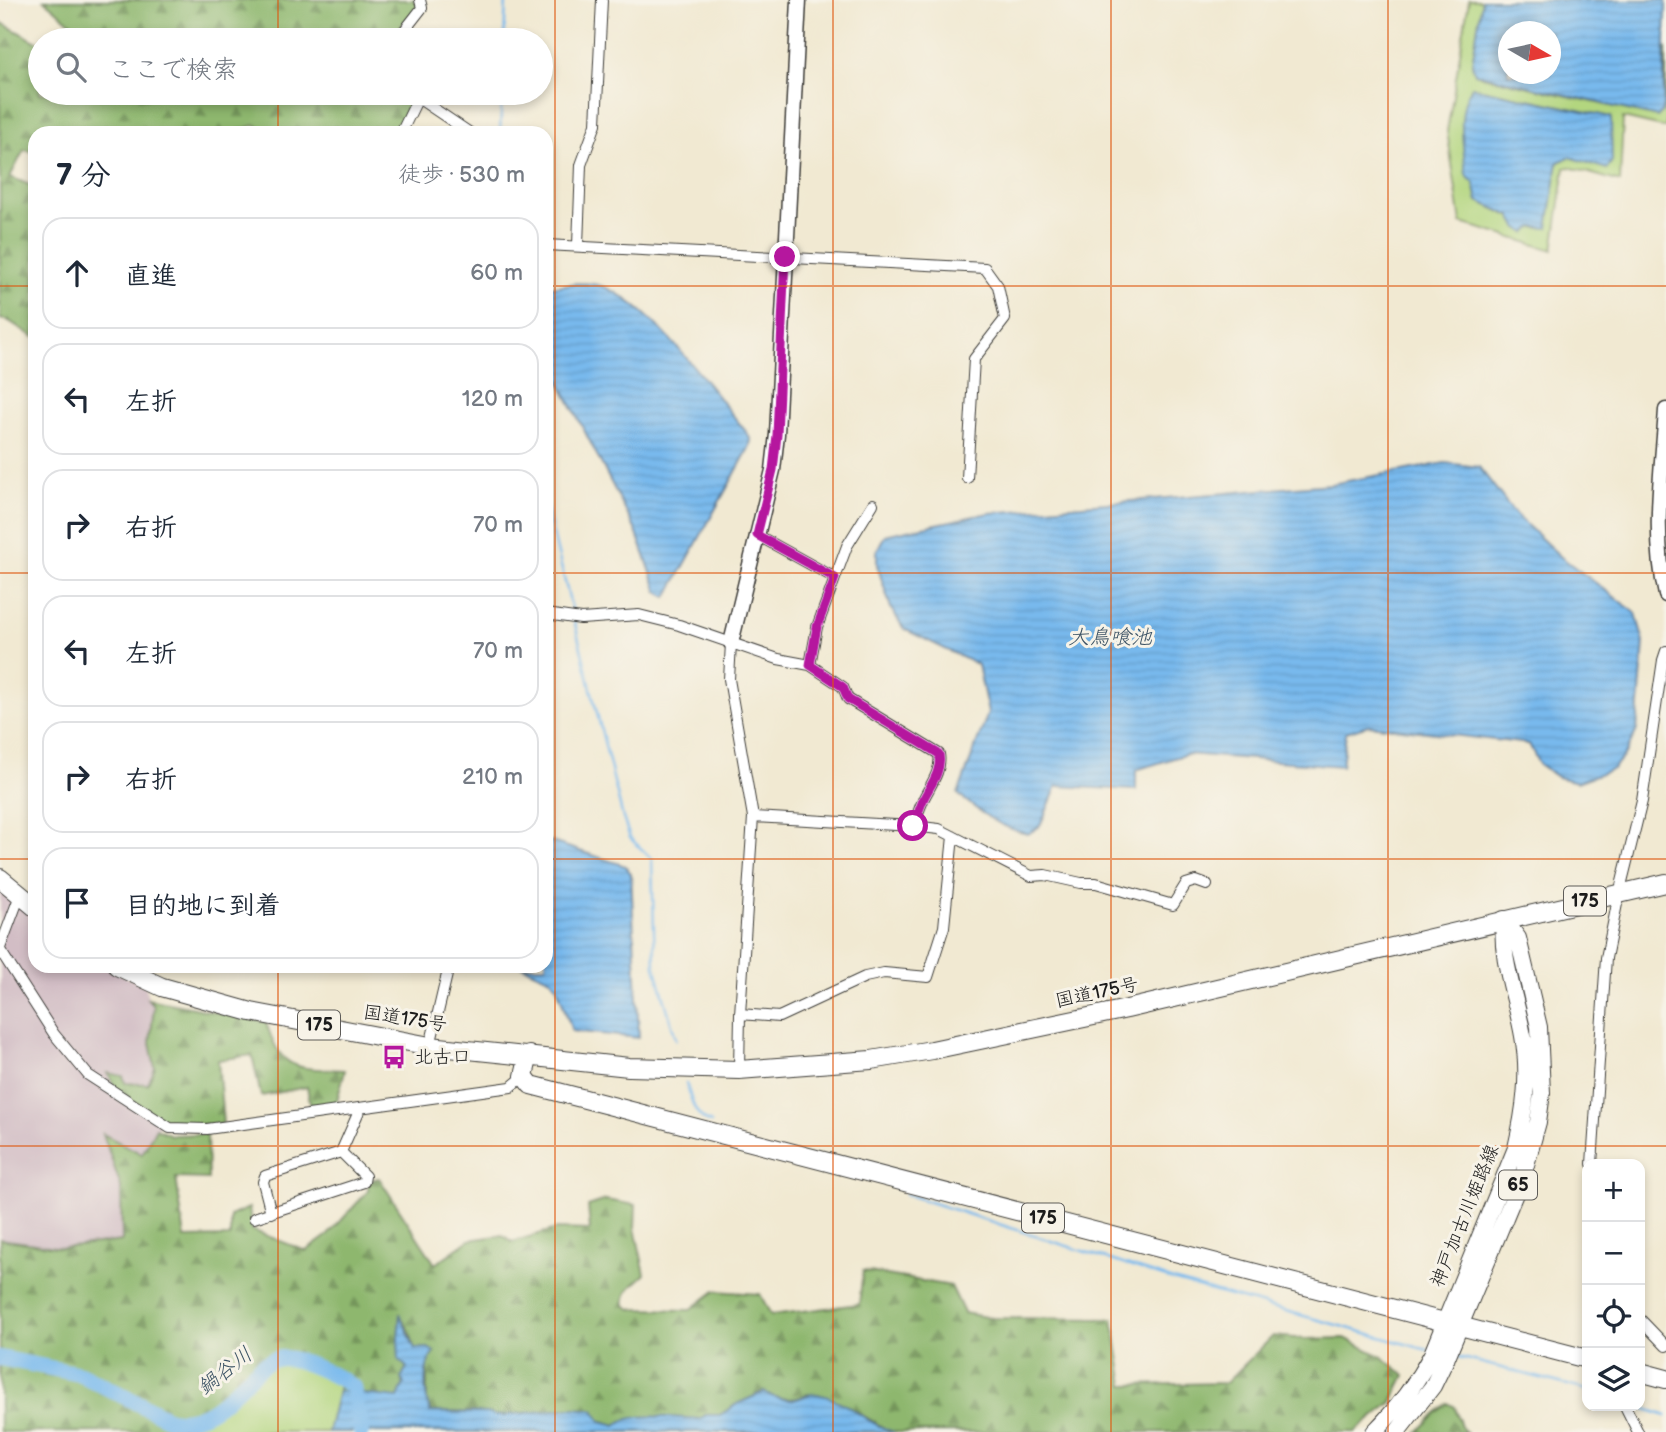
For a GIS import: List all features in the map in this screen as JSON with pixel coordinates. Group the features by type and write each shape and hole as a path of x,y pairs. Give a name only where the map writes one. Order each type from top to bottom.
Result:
{"highway":[{"path":"0,878 28,901"},
{"name":"国道175号","path":"132,973 162,987 251,1012 430,1046 629,1067 739,1070 871,1060 932,1050 1127,1009 1666,883"},
{"path":"524,1076 529,1055"},
{"name":"175","path":"524,1076 531,1085 1582,1358"},
{"path":"1645,1373 1666,1379"}],"main road":[{"name":"神戸加古川姫路線","path":"1374,1432 1403,1402 1452,1325 1528,1161 1538,1122 1542,1093 1539,1027 1518,938 1504,919"},
{"name":"神戸加古川姫路線","path":"1397,1432 1433,1386 1452,1325"}],"street":[{"path":"406,28 422,8 420,0"},
{"path":"578,245 581,165 596,124 602,0"},
{"path":"739,1070 753,817 729,679 731,643 773,470 777,435 799,0"},
{"path":"404,126 412,105"},
{"path":"430,105 460,126"},
{"path":"553,245 985,268 998,286 1005,319 974,359 967,478"},
{"path":"1666,410 1658,533 1666,595"},
{"path":"810,665 817,627 847,546 873,504"},
{"path":"757,535 835,578"},
{"path":"553,615 581,619 639,615 778,659 810,665 843,687 848,699 939,754 935,779 913,826"},
{"path":"1592,1159 1606,958 1642,802 1666,651"},
{"path":"753,817 939,829 1031,876 1045,875 1081,883 1096,883 1173,905 1186,884 1196,881 1207,885"},
{"path":"740,1014 779,1017 865,976 884,973 928,977 944,927 953,836"},
{"path":"20,895 0,949 54,1034 88,1075 170,1128 207,1129 511,1087 524,1076"},
{"path":"430,1046 447,973"},
{"path":"271,1213 263,1182 265,1175 341,1152 360,1108"},
{"path":"254,1218 364,1182 365,1177 341,1152"},
{"path":"1645,1324 1666,1346"},
{"path":"1628,1411 1639,1432"}],"shaded area":[{"path":"0,888 28,911 28,973 119,973 146,987 148,999 154,1006 150,1043 155,1068 148,1085 125,1083 109,1073 162,1121 142,1154 104,1135 121,1187 122,1241 62,1248 0,1239"}],"green space":[{"path":"44,0 414,0 419,8 400,28 77,28"},
{"path":"1469,0 1482,0 1472,64 1475,73 1498,80 1498,84 1516,84 1657,117 1663,111 1666,48 1666,128 1623,118 1620,182 1565,168 1553,250 1461,223 1447,131","holes":["1472,87 1611,117 1570,157 1558,162 1540,228 1478,201 1465,126 1467,97"]},
{"path":"0,22 28,37 28,105 409,105 400,126 28,126 28,151 24,150 10,177 28,184 28,333 9,321 0,319"},
{"path":"148,999 266,1022 278,1051 285,1059 303,1067 345,1070 335,1108 312,1112 307,1087 261,1096 252,1055 218,1060 223,1124 171,1125 117,1092 108,1073 123,1076 125,1083 148,1084 155,1068 150,1043 154,1006"},
{"path":"156,1128 171,1135 207,1134 208,1179 176,1178 185,1238 230,1237 230,1216 249,1208 252,1230 306,1251 328,1235 368,1191 368,1180 379,1178 435,1264 469,1240 503,1235 512,1242 556,1229 590,1230 588,1206 606,1200 636,1205 635,1228 645,1274 630,1288 626,1296 625,1305 631,1309 690,1310 715,1291 760,1294 771,1315 859,1304 863,1271 951,1286 964,1313 992,1318 1113,1319 1124,1385 1226,1383 1273,1336 1305,1339 1345,1338 1381,1356 1405,1375 1392,1402 1355,1432 891,1432 840,1402 807,1394 791,1399 779,1398 764,1392 720,1415 706,1415 700,1419 639,1417 616,1425 601,1421 593,1410 572,1408 496,1416 487,1413 430,1412 427,1400 427,1362 434,1352 428,1348 415,1349 410,1332 400,1315 398,1340 407,1367 401,1378 404,1384 398,1399 338,1391 340,1373 285,1355 267,1360 212,1407 189,1415 192,1432 0,1432 0,1239 62,1248 122,1241 121,1187 103,1134 142,1154"},
{"path":"285,1355 340,1373 328,1432 192,1432 189,1415 212,1407 267,1360"},
{"path":"1448,1403 1455,1407 1461,1427 1466,1432 1418,1432 1435,1414"}],"water":[{"path":"1482,0 1666,0 1663,111 1657,117 1520,84 1561,84 1561,21 1498,21 1498,79 1475,73 1472,64"},
{"path":"1472,87 1611,117 1612,161 1607,169 1570,157 1558,162 1548,228 1533,227 1526,233 1517,227 1511,216 1478,201 1474,183 1466,175 1462,129 1464,107"},
{"path":"576,283 596,284 607,288 646,315 683,354 751,441 667,597 658,592 636,531 553,370 553,287"},
{"name":"大鳥喰池","path":"1445,463 1479,467 1516,515 1561,557 1636,613 1644,642 1637,730 1626,753 1613,769 1577,782 1557,777 1539,764 1529,744 1368,725 1346,732 1342,766 1187,754 1136,770 1136,790 1057,786 1040,826 1028,834 1000,824 958,794 988,713 978,665 904,629 891,608 877,565 877,550 885,535 989,513 1331,484"},
{"path":"553,842 626,866 631,874 639,1038 572,1031 557,987 551,979 538,973 553,973"},
{"path":"400,1314 415,1349 428,1348 434,1352 427,1365 425,1381 430,1412 487,1413 496,1416 573,1408 594,1410 601,1421 616,1425 633,1418 700,1419 706,1415 720,1415 764,1392 787,1399 815,1394 840,1402 875,1424 894,1432 328,1432 338,1391 398,1398 404,1384 401,1378 407,1367 399,1360"}],"waterway":[{"path":"505,28 506,0"},
{"path":"500,126 501,105"},
{"path":"553,534 573,614"},
{"path":"574,620 623,818 630,838 652,859 655,966 676,1039"},
{"path":"686,1083 697,1112 711,1123"},
{"path":"905,1194 1176,1281 1428,1350"},
{"path":"1455,1356 1582,1389"},
{"name":"鍋谷川","path":"0,1358 80,1374 169,1419 189,1419 206,1413 221,1404 271,1360 292,1359 320,1369 353,1387 361,1432"},
{"path":"1645,1408 1666,1416"}],"place":[{"name":"北古口","path":"394,1057"}],"route":[{"path":"785,257 777,435 773,470 757,535 835,578 817,627 810,665 843,687 848,699 939,754 935,779 913,826"}]}
